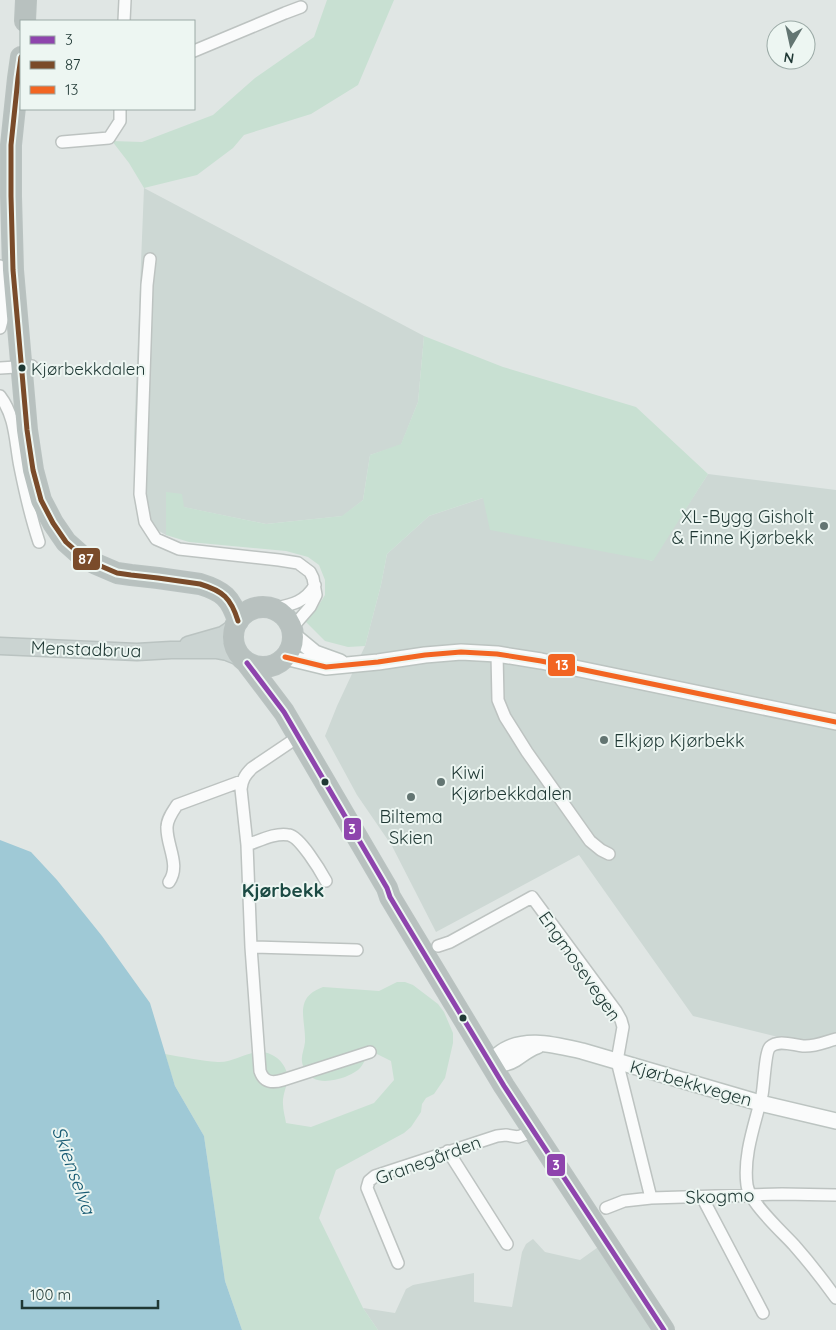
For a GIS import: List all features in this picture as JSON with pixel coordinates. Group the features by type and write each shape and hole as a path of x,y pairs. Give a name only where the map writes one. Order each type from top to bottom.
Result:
{"highway":[{"path":"24,20 26,0"},
{"path":"20,64 10,158 13,270 26,367"},
{"path":"23,110 22,193 27,430 41,500 66,542 84,558 118,573 200,584 214,588 230,600 236,624"},
{"path":"158,578 202,577 226,583 264,609 284,617 292,632 291,646 282,659 277,674 284,712"},
{"path":"264,609 249,611 236,624 233,634 235,647 284,712 387,888 394,895 430,947 538,1130 664,1330"},
{"path":"245,661 260,667 267,667 282,659"},
{"path":"538,1130 630,1258 672,1330"}],"main road":[{"name":"Menstadbrua","path":"171,650 223,635 236,624"},
{"name":"Menstadbrua","path":"0,646 142,652 216,650 228,652 245,661"}],"street":[{"path":"124,20 126,0"},
{"path":"195,51 301,7"},
{"path":"62,142 109,138 120,121 120,110"},
{"path":"150,258 147,285 140,494 145,522 156,539 179,549 298,563 310,572 315,585 316,595 292,632 315,653 349,665"},
{"path":"0,266 5,309 0,328"},
{"path":"0,368 26,367"},
{"path":"0,396 8,408 14,424 28,504 39,542"},
{"path":"264,609 300,601 311,593 315,585"},
{"path":"282,659 326,667 444,653 471,652 497,654 541,661 836,722"},
{"path":"497,654 498,700 505,717 590,841 609,854"},
{"path":"298,737 252,768 242,781 241,789 260,1071 266,1080 274,1082 370,1052"},
{"path":"169,882 172,879 174,866 167,824 171,813 177,805 242,781"},
{"path":"246,845 274,836 292,836 304,847 326,881"},
{"name":"Engmosevegen","path":"438,946 450,942 532,897 621,1020 622,1034 617,1061 651,1198"},
{"path":"251,947 357,950"},
{"path":"836,1039 810,1046 784,1043 770,1046 767,1051 764,1086 747,1164 747,1186 751,1195 760,1208 817,1272 836,1298"},
{"name":"Kjørbekkvegen","path":"497,1061 515,1059 532,1048 546,1044 582,1051 760,1103 836,1121"},
{"name":"Granegården","path":"398,1263 367,1188 369,1181 374,1176 497,1136 518,1137 538,1130"},
{"path":"448,1151 507,1244"},
{"name":"Skogmo","path":"606,1208 624,1201 651,1198 799,1194 836,1195"},
{"path":"702,1197 763,1313"}],"shaded area":[{"path":"144,188 424,336 418,402 401,445 370,455 363,500 343,516 266,524 183,507 166,492 166,535 140,520 134,489 134,436"},
{"path":"708,474 836,490 836,1033 809,1040 790,1040 693,1016 579,855 436,932 392,846 357,795 325,736 365,646 387,554 429,516 483,498 652,561"},
{"path":"533,1239 545,1252 580,1260 601,1245 658,1330 378,1330 363,1308 395,1313 406,1289 413,1285 474,1273 474,1302 512,1307 522,1252 526,1244"}],"green space":[{"path":"327,0 394,0 358,85 311,114 244,135 233,148 197,175 144,188 129,163 112,141 142,142 213,115 255,78 314,37"},
{"path":"424,336 503,367 636,407 708,474 653,561 490,530 483,498 429,516 387,554 365,646 348,647 325,641 305,621 317,608 325,595 325,580 319,565 308,557 286,551 189,542 166,535 166,492 182,494 184,507 266,524 342,516 363,500 370,455 401,444 418,402"},
{"path":"397,982 413,985 438,1004 444,1012 453,1033 453,1043 445,1078 434,1094 426,1098 422,1104 421,1112 411,1127 404,1133 336,1170 319,1218 363,1308 378,1330 242,1330 225,1281 204,1136 175,1086 165,1054 218,1062 233,1060 255,1052 262,1052 277,1058 285,1067 287,1078 283,1100 286,1123 311,1127 374,1103 394,1080 391,1061 369,1050 360,1068 345,1077 322,1081 307,1073 302,1058 305,1042 304,1003 308,997 323,987 379,991"}],"water":[{"name":"Skienselva","path":"0,840 31,852 57,880 102,936 150,1003 175,1086 204,1136 225,1281 242,1330 0,1330"}],"transit line":[{"name":"87","path":"20,64 11,145 13,270 27,430 33,470 41,500 66,542 84,558 117,573 200,584 208,587 225,596 232,606 238,621"},
{"name":"13","path":"285,657 326,667 461,652 497,654 541,661 836,722"},
{"name":"3","path":"247,663 284,712 387,888 390,897 504,1086 664,1330"}],"place":[{"name":"Kjørbekkdalen","path":"22,368"},
{"name":"XL-Bygg Gisholt & Finne Kjørbekk","path":"824,526"},
{"name":"Elkjøp Kjørbekk","path":"604,740"},
{"name":"Kiwi Kjørbekkdalen","path":"441,782"},
{"name":"Biltema Skien","path":"411,797"}],"district":[{"name":"Kjørbekk","path":"283,890"}]}
